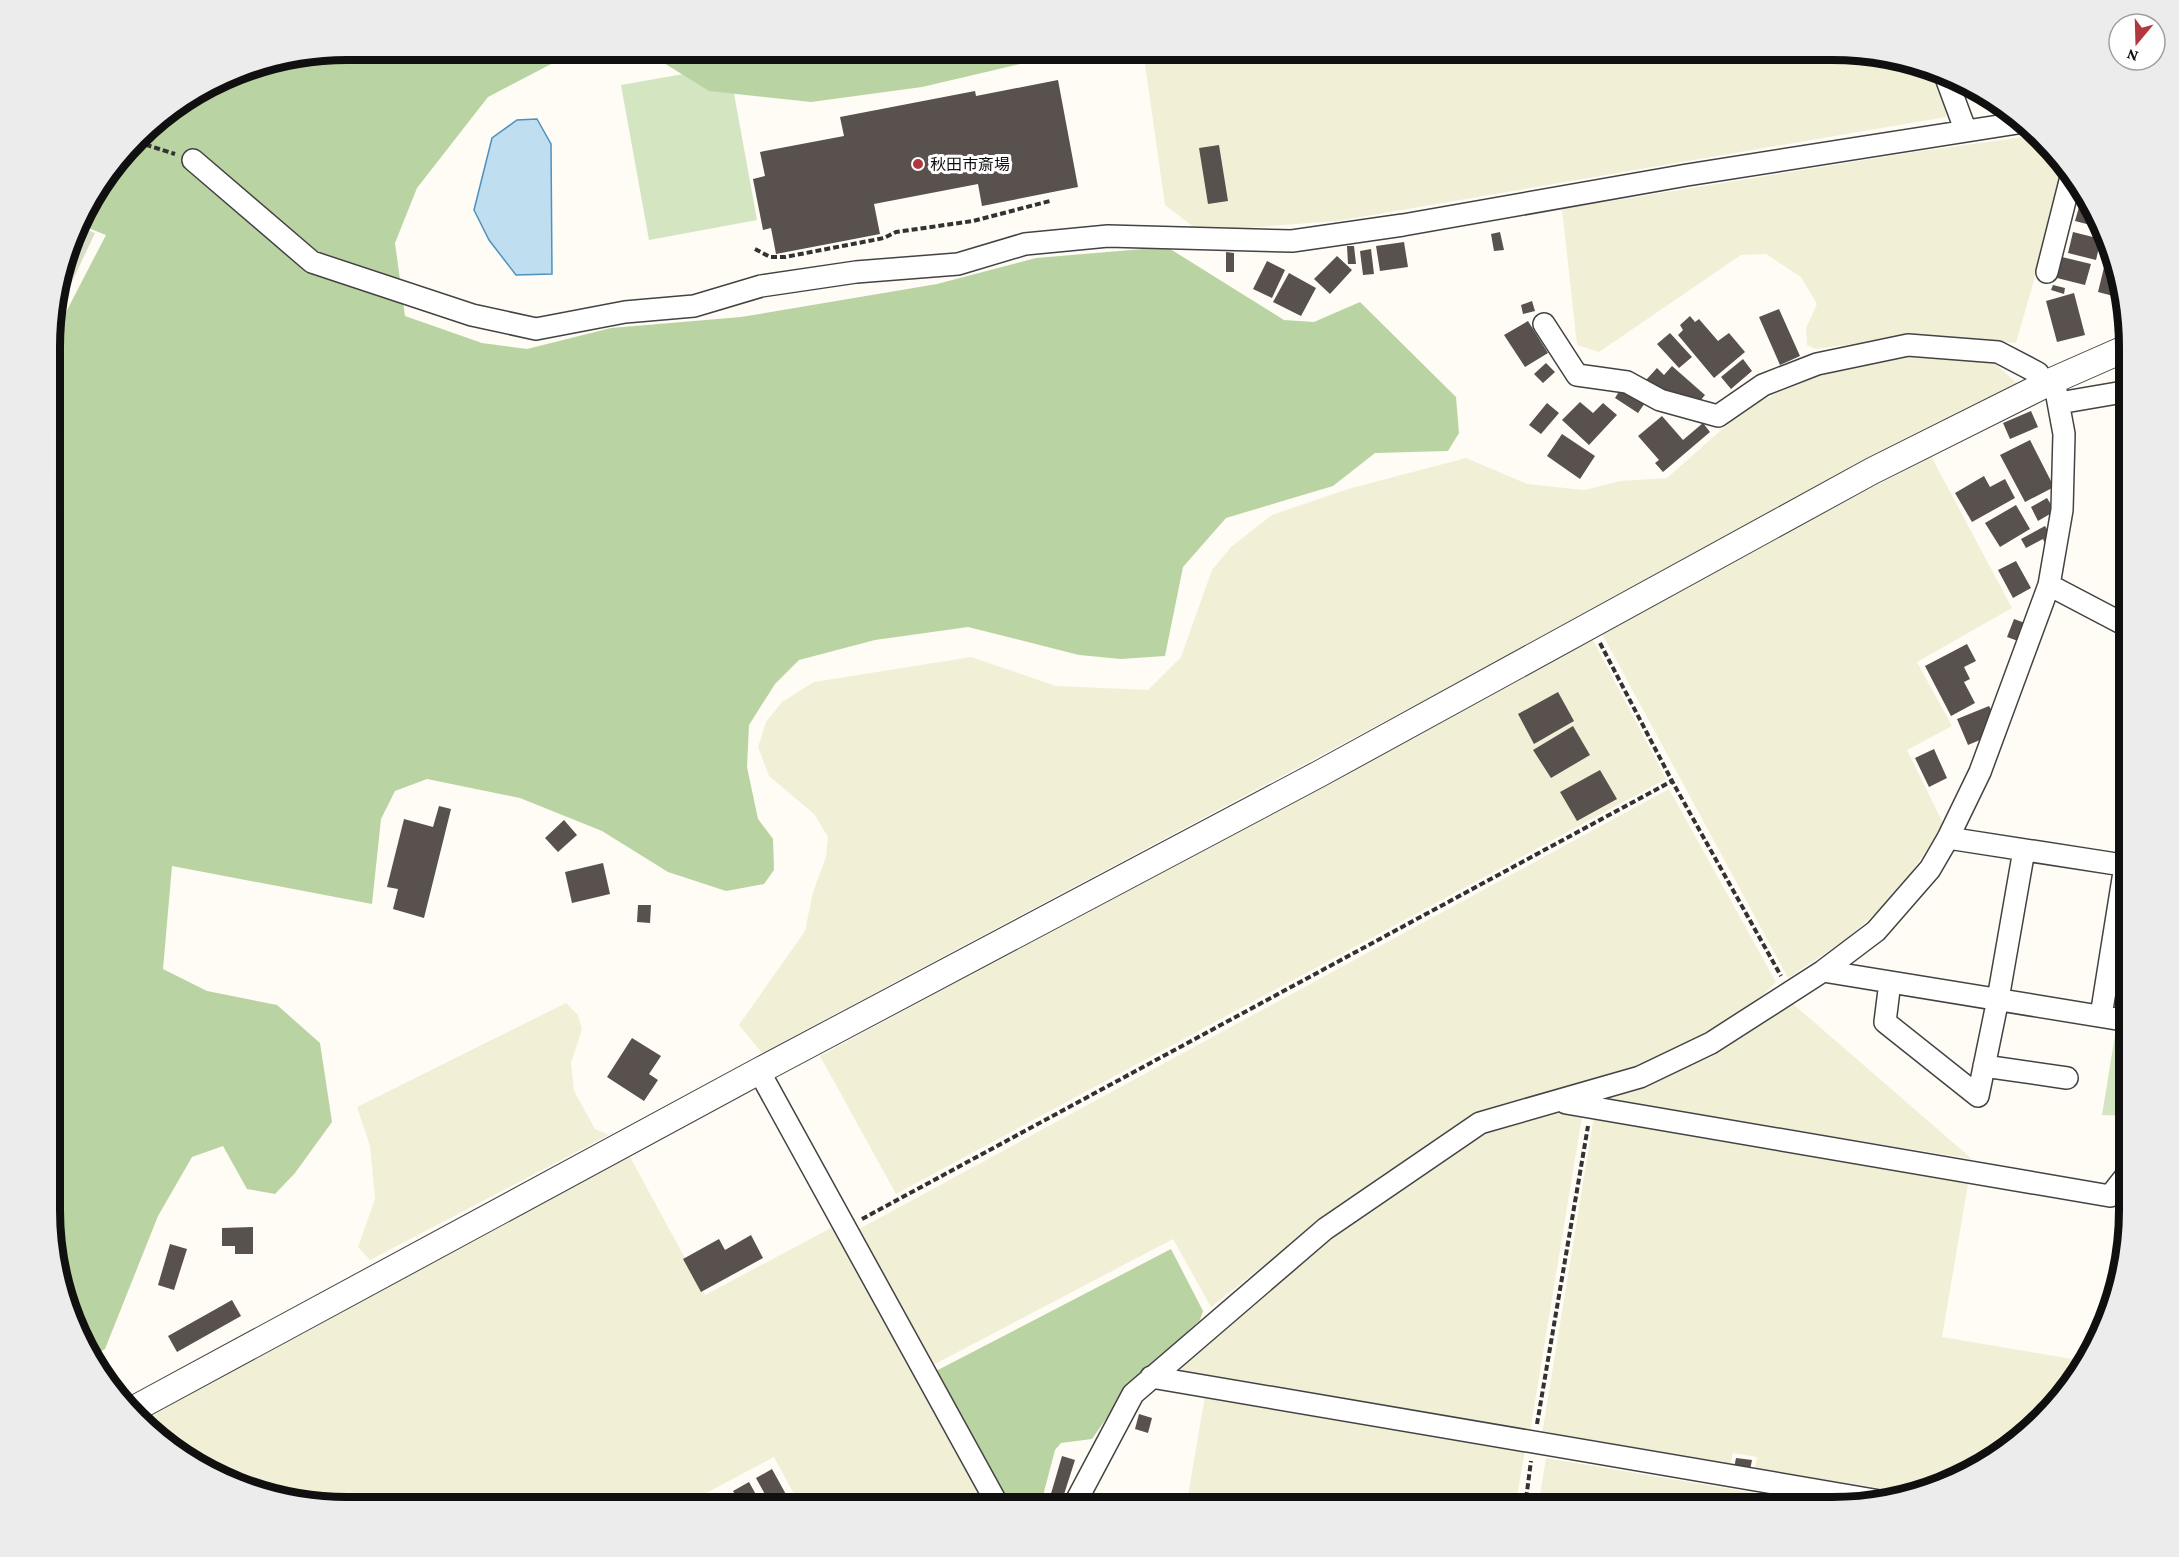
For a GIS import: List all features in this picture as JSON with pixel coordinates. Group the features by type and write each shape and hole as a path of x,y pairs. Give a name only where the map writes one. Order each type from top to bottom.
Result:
{"street":[{"path":"1949,85 1965,129"},
{"path":"193,160 312,262 472,315 536,329 625,312 694,306 761,286 856,272 958,264 1025,244 1108,236 1292,241 1403,225 1687,174 2012,123"},
{"path":"2047,272 2069,185"},
{"path":"1079,1497 1133,1394 1325,1229 1480,1123 1559,1102 1650,1072 1711,1043 1823,971 1876,931 1930,869 1980,772 2049,585 2062,510 2064,434 2052,389 2038,373 1998,352 1908,345 1818,364 1763,385 1718,416 1660,400 1628,382 1577,375 1544,324"},
{"path":"138,1407 759,1071 1319,774 1872,471 2052,389 2119,352"},
{"path":"2052,389 2119,391"},
{"path":"2049,585 2119,622"},
{"path":"1948,838 2119,865"},
{"path":"1890,982 1885,1022 1978,1096 1998,999 2024,850"},
{"path":"2102,1016 2119,914"},
{"path":"1823,971 2119,1019"},
{"path":"1984,1066 2067,1078"},
{"path":"759,1071 994,1497"},
{"path":"1559,1102 2110,1196 2119,1185"},
{"path":"1151,1377 1850,1496"}],"path":[{"path":"144,144 193,160"},
{"path":"754,249 770,257 785,257 884,238 896,232 973,221 1050,201"},
{"path":"1590,624 1672,781 1790,993"},
{"path":"846,1227 1672,781"},
{"path":"1526,1497 1591,1107"}],"shaded area":[{"path":"1144,60 1832,60 1869,62 1924,75 1938,80 1947,96 1946,117 1337,221 1244,228 1195,228 1165,205"},
{"path":"2027,136 2064,177 2016,343 1919,335 1816,349 1807,345 1806,328 1817,304 1801,277 1766,254 1741,255 1599,352 1577,345 1562,209 1915,152"},
{"path":"1936,354 1994,363 2018,384 762,1053 739,1025 805,931 813,892 826,857 828,837 814,814 769,776 758,747 766,722 782,702 814,682 971,657 1056,686 1148,690 1181,657 1212,570 1231,547 1272,515 1348,489 1466,458 1527,484 1584,490 1621,481 1667,478 1745,409 1798,382 1869,361"},
{"path":"1931,456 2012,608 1917,662 1952,726 1907,750 1944,825 1894,897 1846,939 1788,978 1601,632"},
{"path":"1592,638 1666,779 896,1194 820,1056"},
{"path":"1669,789 1776,982 1751,1007 1706,1036 1633,1070 1471,1116 1320,1221 1211,1307 1173,1239 933,1365 859,1229"},
{"path":"566,1003 578,1015 582,1029 571,1063 574,1091 595,1129 609,1135 370,1260 358,1247 375,1199 370,1146 357,1107"},
{"path":"1792,1003 1972,1159 1601,1099 1712,1057"},
{"path":"1556,1113 1582,1117 1530,1432 1174,1371 1326,1239 1484,1130"},
{"path":"1594,1116 1969,1178 1942,1337 2076,1360 2048,1399 2007,1438 1942,1475 1892,1490 1755,1468 1757,1457 1733,1453 1730,1465 1542,1434"},
{"path":"629,1155 705,1295 842,1222 991,1497 796,1497 774,1457 699,1497 347,1497 310,1495 255,1482 220,1467 172,1438 145,1414"},
{"path":"1205,1396 1525,1451 1517,1497 1188,1497"},
{"path":"1546,1458 1779,1497 1540,1497"}],"green space":[{"path":"347,60 559,60 488,97 417,188 395,243 405,316 482,343 527,349 611,328 741,317 937,284 1036,258 1167,247 1284,320 1314,322 1360,302 1456,397 1459,433 1448,451 1375,453 1333,486 1226,518 1183,567 1165,656 1121,659 1079,655 968,627 875,640 799,660 775,684 749,725 747,767 758,819 773,839 774,870 764,884 726,891 668,872 602,831 520,798 427,779 395,791 381,819 372,904 172,866 163,969 207,991 277,1005 320,1043 332,1122 295,1173 275,1194 247,1189 223,1146 192,1157 158,1216 105,1349 99,1353 82,1320 70,1284 62,1247 60,1210 60,347 61,321 106,235 87,227 119,172 144,144 188,108 220,90 255,75 310,62"},
{"path":"659,60 1037,60 922,87 811,102 709,91"},
{"path":"729,66 757,220 649,240 621,85"},
{"path":"86,229 95,233 65,297 75,255"},
{"path":"2116,1029 2119,1029 2119,1116 2102,1115"},
{"path":"1171,1249 1203,1311 1200,1320 1128,1387 1092,1439 1061,1443 1055,1450 1043,1497 1005,1497 936,1371"}],"water":[{"path":"537,119 551,144 552,274 516,275 489,240 474,210 492,138 517,120"}],"building":[{"name":"秋田市斎場","path":"1058,80 1078,187 982,206 978,184 874,204 880,234 776,254 771,228 763,230 753,179 765,176 760,152 844,136 840,117 975,91 976,96"},
{"path":"1219,145 1228,201 1208,204 1199,148"},
{"path":"2080,204 2091,225 2075,221"},
{"path":"1500,232 1504,250 1494,251 1491,234"},
{"path":"2073,232 2097,238 2100,244 2096,260 2068,253"},
{"path":"1404,242 1408,267 1380,271 1376,246"},
{"path":"1347,246 1354,246 1356,264 1348,264"},
{"path":"1371,249 1374,274 1363,275 1360,251"},
{"path":"1226,252 1234,253 1234,272 1226,272"},
{"path":"1337,256 1352,270 1330,294 1314,279"},
{"path":"2062,257 2091,264 2085,285 2057,278"},
{"path":"1267,261 1285,270 1272,298 1253,289"},
{"path":"2106,261 2114,296 2098,292"},
{"path":"1289,273 1316,288 1301,316 1273,302"},
{"path":"2053,285 2065,288 2064,294 2051,290"},
{"path":"2074,293 2085,335 2057,342 2046,301"},
{"path":"1532,301 1535,311 1523,314 1521,305"},
{"path":"1779,309 1800,356 1780,365 1759,317"},
{"path":"1690,316 1695,322 1699,319 1718,341 1729,333 1745,352 1714,378 1678,335 1683,330 1680,325"},
{"path":"1528,321 1548,353 1525,367 1504,335"},
{"path":"1670,333 1692,357 1679,368 1657,344"},
{"path":"1743,359 1752,371 1731,389 1721,377"},
{"path":"1546,363 1555,372 1543,383 1534,374"},
{"path":"1672,366 1705,395 1695,407 1667,398 1646,380 1657,368 1664,375"},
{"path":"1623,385 1647,400 1638,413 1615,398"},
{"path":"1580,402 1593,413 1603,403 1617,415 1589,445 1562,420"},
{"path":"1547,403 1559,413 1541,434 1529,425"},
{"path":"2031,411 2038,427 2010,439 2003,423"},
{"path":"1662,416 1683,440 1703,423 1710,432 1663,472 1655,463 1659,460 1638,436"},
{"path":"1562,434 1595,456 1580,479 1547,456"},
{"path":"2030,440 2054,487 2025,502 2000,455"},
{"path":"1984,476 1990,487 2005,479 2015,498 1972,522 1955,493"},
{"path":"2047,498 2055,511 2038,521 2031,507"},
{"path":"2016,505 2030,529 2000,547 1985,523"},
{"path":"2045,526 2050,534 2046,546 2043,539 2026,548 2021,539"},
{"path":"2016,561 2031,588 2013,598 1998,570"},
{"path":"2014,619 2025,623 2018,641 2007,637"},
{"path":"1967,644 1976,661 1964,667 1970,679 1964,682 1975,703 1951,716 1925,666"},
{"path":"1558,692 1574,721 1534,744 1518,714"},
{"path":"1989,706 1992,711 1980,740 1968,745 1957,719"},
{"path":"1573,726 1590,755 1551,778 1533,750"},
{"path":"1934,749 1947,778 1929,787 1915,758"},
{"path":"1600,770 1617,799 1577,821 1560,792"},
{"path":"439,806 451,809 424,918 393,909 398,889 387,887 404,819 433,827"},
{"path":"564,820 577,835 558,852 545,838"},
{"path":"603,863 610,894 572,903 565,872"},
{"path":"638,905 651,905 650,923 637,922"},
{"path":"632,1038 661,1056 649,1074 658,1080 644,1101 607,1077"},
{"path":"253,1227 253,1254 235,1254 235,1246 222,1246 222,1228"},
{"path":"751,1235 763,1258 701,1292 683,1259 719,1239 725,1250"},
{"path":"170,1244 187,1249 174,1290 158,1285"},
{"path":"232,1300 241,1316 177,1352 168,1336"},
{"path":"1139,1414 1152,1418 1148,1433 1135,1429"},
{"path":"1062,1456 1075,1460 1063,1497 1050,1497"},
{"path":"1736,1458 1752,1460 1750,1470 1734,1468"},
{"path":"772,1469 787,1497 766,1497 756,1478"},
{"path":"749,1482 757,1497 736,1497 733,1491"},
{"path":"1148,1494 1159,1496 1159,1497 1147,1497"}],"place":[{"name":"秋田市斎場","path":"918,164"}]}
